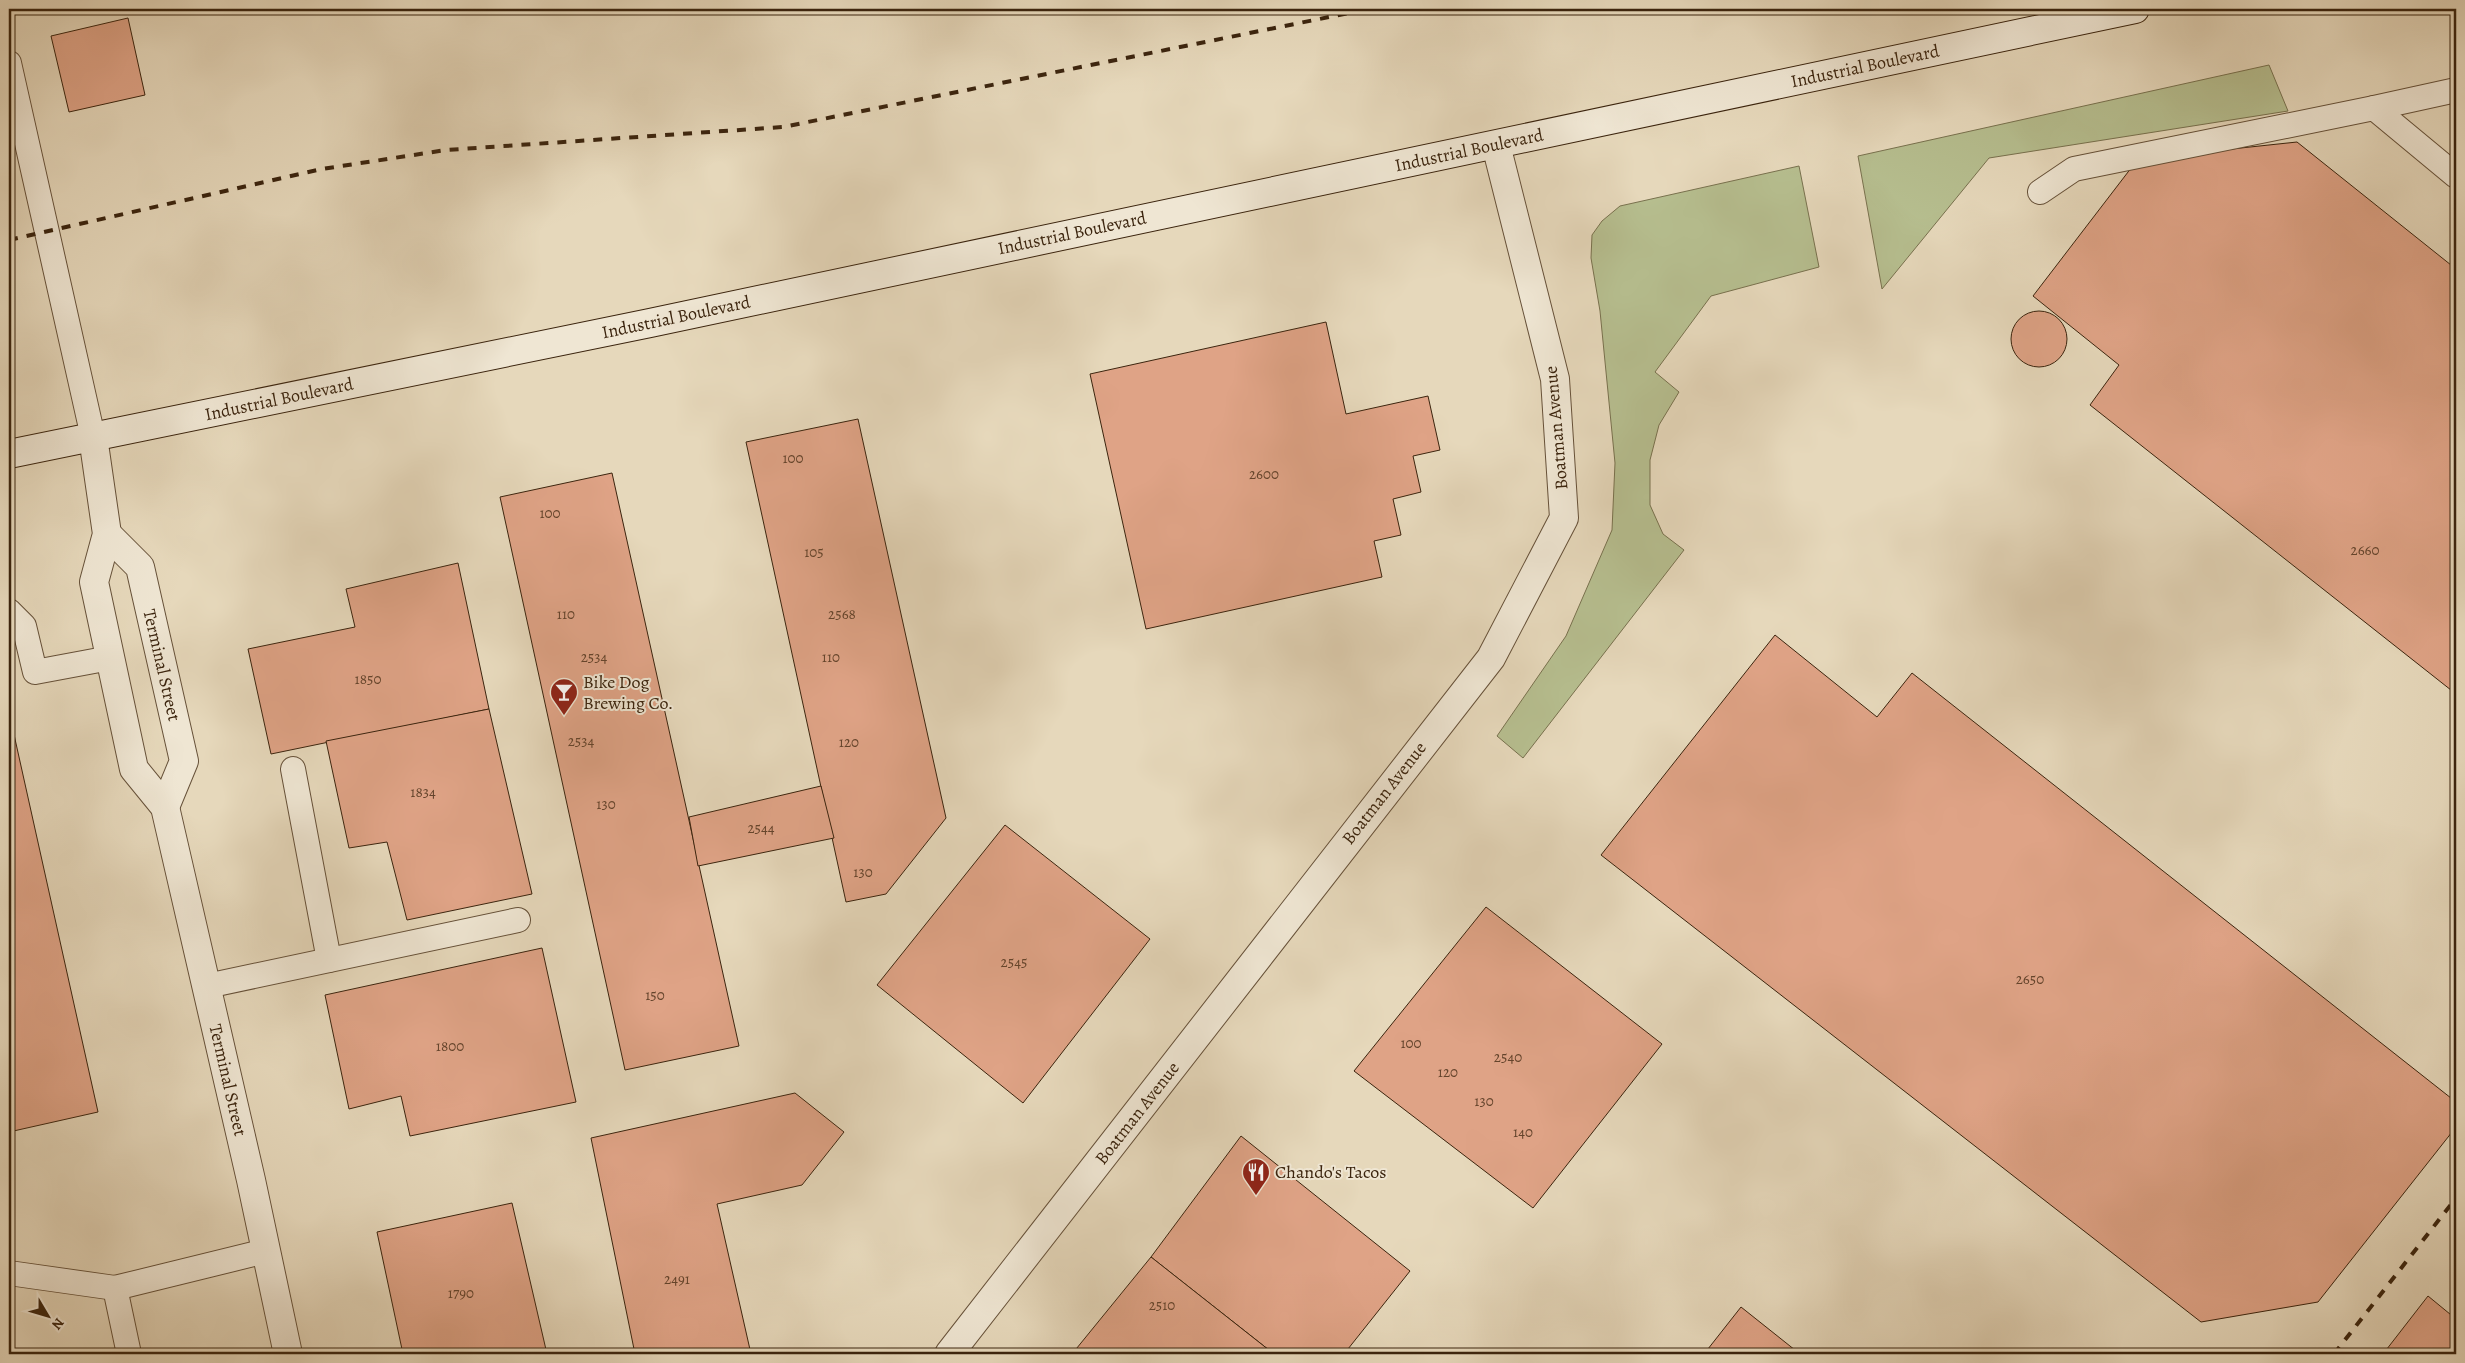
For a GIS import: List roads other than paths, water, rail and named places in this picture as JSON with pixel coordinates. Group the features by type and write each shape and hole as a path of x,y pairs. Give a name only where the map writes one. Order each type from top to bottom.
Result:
{"street":[{"name":"Industrial Boulevard","path":"9,454 1496,145 2135,9"},
{"name":"Boatman Avenue","path":"949,1354 1491,658 1564,518 1555,379 1496,145"},
{"name":"Terminal Street","path":"93,437 107,534 94,582 110,658 134,769 165,807 207,986 288,1354"},
{"name":"Terminal Street","path":"107,534 140,567 184,761 165,807"}],"lane":[{"path":"9,63 93,437"},
{"path":"2040,192 2074,169 2456,90"},
{"path":"2374,108 2456,176"},
{"path":"9,611 24,626 35,672 110,658"},
{"path":"293,770 329,960"},
{"path":"207,986 518,920"},
{"path":"9,1273 115,1288 266,1251"},
{"path":"115,1288 129,1354"}],"railway":[{"path":"9,240 322,169 446,150 783,127 1369,9"},
{"path":"2334,1354 2456,1198"}],"place":[{"name":"Bike Dog Brewing Co.","path":"564,716"},
{"name":"Chando's Tacos","path":"1256,1196"}]}
